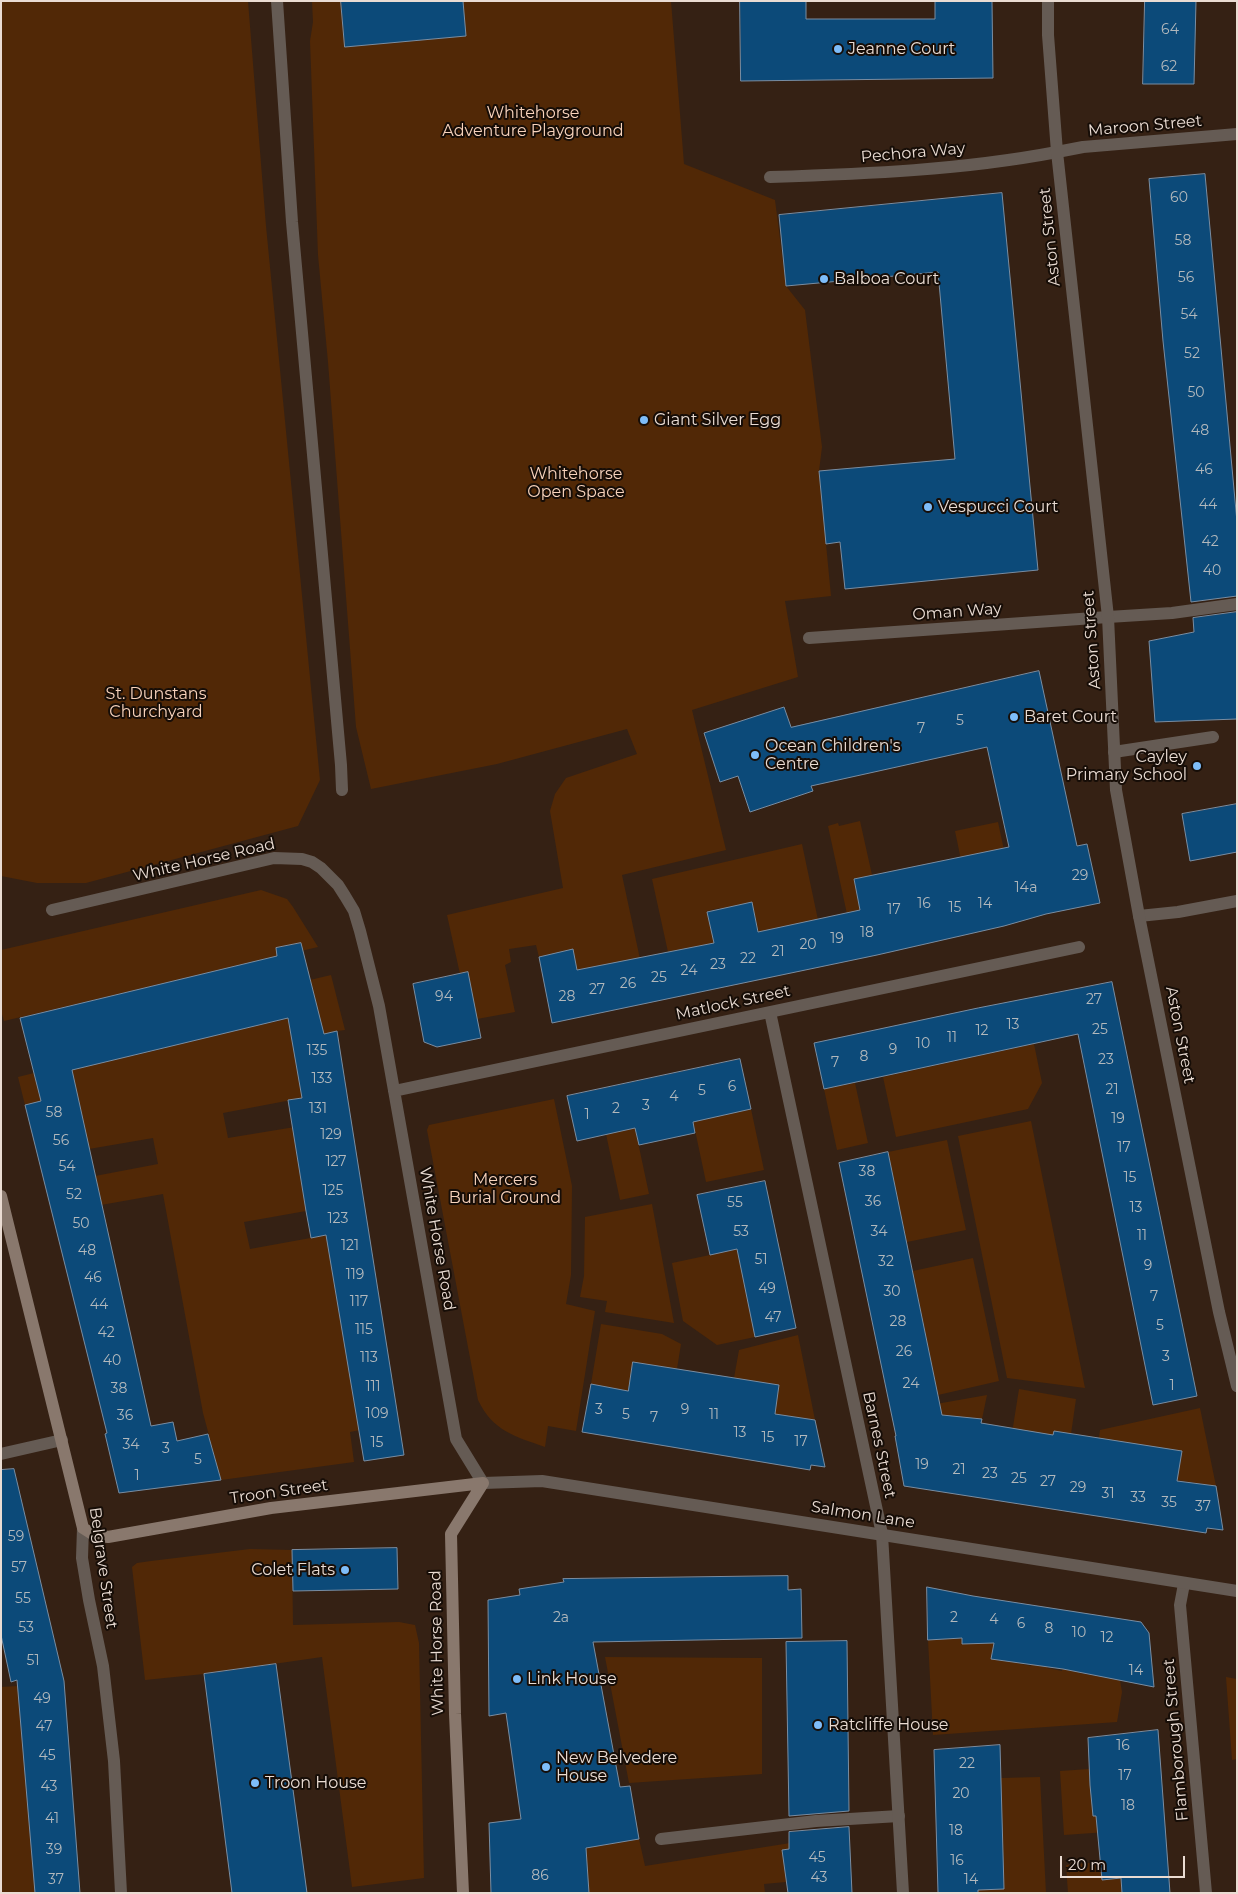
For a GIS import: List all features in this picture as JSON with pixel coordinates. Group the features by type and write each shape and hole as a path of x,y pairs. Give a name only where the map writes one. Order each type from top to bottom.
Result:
{"main road":[{"name":"Belgrave Street","path":"1,1196 83,1528"},
{"name":"Troon Street","path":"83,1528 94,1535 108,1536 271,1508 482,1483"},
{"name":"White Horse Road","path":"463,1893 455,1714 452,1534 482,1483"}],"street":[{"path":"277,1 291,212 342,790"},
{"name":"Aston Street","path":"1048,1 1057,152 1108,617 1116,790 1139,916 1219,1312 1237,1386"},
{"name":"Maroon Street","path":"1057,152 1083,147 1237,134"},
{"name":"Pechora Way","path":"770,177 850,175 996,163 1057,152"},
{"name":"Oman Way","path":"809,638 1172,613 1237,604"},
{"path":"1114,752 1214,737"},
{"name":"White Horse Road","path":"52,910 274,858 302,859 312,862 338,885 354,912 379,1006 456,1439 482,1483"},
{"path":"1139,916 1178,912 1237,901"},
{"name":"Matlock Street","path":"394,1091 1079,947"},
{"name":"Barnes Street","path":"770,1012 882,1534 903,1893"},
{"path":"1,1454 62,1440"},
{"name":"Salmon Lane","path":"482,1483 542,1481 1237,1592"},
{"name":"Belgrave Street","path":"83,1528 82,1558 102,1666 114,1760 121,1893"},
{"name":"Flamborough Street","path":"1184,1584 1180,1605 1206,1893"},
{"path":"661,1839 816,1821 899,1816"}],"green space":[{"name":"St. Dunstans Churchyard","path":"1,1 248,1 266,226 320,780 298,826 86,883 37,883 1,876"},
{"name":"Whitehorse Open Space","path":"312,1 671,1 684,164 775,200 786,286 805,310 822,447 819,471 831,596 785,601 798,677 692,710 726,850 622,875 640,959 577,970 573,950 539,957 536,945 509,949 511,962 505,965 515,1012 477,1019 467,972 460,974 447,915 563,888 550,811 555,794 566,778 637,754 627,729 497,764 371,789 356,727 318,255 310,41 313,22"},
{"path":"860,821 872,875 854,879 860,911 847,914 828,826 838,823 839,826"},
{"path":"998,822 1019,920 966,884 955,831"},
{"path":"802,844 818,920 759,933 752,903 737,906 728,940 720,908 707,911 714,943 668,952 652,879"},
{"path":"261,890 287,899 318,947 4,1021 1,1011 1,950"},
{"path":"331,975 345,1030 337,1031 302,1098 223,1113 228,1138 307,1125 316,1178 301,1181 306,1211 244,1222 250,1249 327,1235 360,1430 350,1432 354,1462 221,1480 203,1413 163,1194 101,1205 95,1176 158,1164 153,1138 89,1149 76,1092 25,1105 18,1077 34,1073 75,1069 111,1060 124,1025 132,1056 166,1048 158,1016 205,1038 225,1033 217,1002 235,998 243,1029 318,1012 310,980"},
{"path":"1034,1044 1042,1083 1028,1109 896,1137 883,1077"},
{"path":"855,1083 868,1143 837,1150 824,1089"},
{"name":"Mercers Burial Ground","path":"554,1099 572,1186 571,1275 566,1304 595,1311 576,1431 548,1426 545,1447 514,1435 498,1426 490,1419 478,1400 427,1130 429,1125"},
{"path":"751,1109 764,1170 706,1182 692,1116 723,1115"},
{"path":"1031,1121 1085,1388 1007,1378 958,1136"},
{"path":"635,1128 649,1194 620,1200 606,1134"},
{"path":"947,1140 966,1230 907,1242 888,1152"},
{"path":"652,1204 674,1323 605,1312 607,1301 580,1297 584,1276 585,1217"},
{"path":"738,1249 755,1337 717,1345 683,1321 672,1263"},
{"path":"973,1258 999,1381 938,1395 913,1271"},
{"path":"601,1324 662,1334 681,1344 677,1369 633,1362 629,1391 591,1384"},
{"path":"798,1335 815,1420 775,1414 779,1385 734,1378 739,1350"},
{"path":"1019,1389 1076,1399 1071,1434 1050,1459 1009,1452"},
{"path":"987,1395 982,1419 965,1417 896,1436 891,1412"},
{"path":"1200,1408 1216,1486 1177,1480 1182,1452 1095,1467 1100,1430"},
{"path":"250,1549 292,1550 293,1625 399,1622 415,1625 419,1643 424,1878 352,1887 322,1657 204,1674 145,1680 132,1567 137,1563"},
{"path":"962,1638 962,1644 981,1644 982,1638 994,1640 991,1659 1004,1661 1020,1644 1017,1663 1031,1666 1034,1647 1050,1650 1047,1668 1062,1671 1066,1651 1082,1654 1079,1673 1120,1680 1122,1692 1117,1722 933,1735 928,1640"},
{"path":"605,1657 762,1658 762,1774 629,1783"},
{"path":"1226,1677 1237,1679 1237,1759 1232,1760"},
{"path":"18,1686 35,1893 1,1893 1,1687"},
{"path":"1089,1769 1090,1785 1121,1814 1122,1831 1064,1835 1060,1771"},
{"path":"1040,1777 1046,1893 978,1893 978,1890 1004,1889 1003,1838 975,1839 975,1823 1002,1823 1001,1778"},
{"path":"639,1839 645,1866 803,1841 785,1874 786,1882 764,1884 765,1893 589,1893 587,1861 555,1864 554,1854"},
{"path":"1100,1862 1102,1880 1121,1878 1122,1893 1068,1893 1066,1865"}],"building":[{"path":"341,1 463,1 466,36 345,47"},
{"name":"Jeanne Court","path":"740,1 806,1 806,19 935,19 935,1 992,1 993,78 741,81"},
{"path":"1145,1 1196,1 1194,84 1143,84"},
{"path":"1205,174 1237,522 1237,596 1191,602 1163,341 1149,179"},
{"path":"1002,193 1038,570 845,589 840,542 826,544 819,471 955,459 938,272 786,286 779,215"},
{"path":"1237,612 1237,719 1155,722 1149,641 1194,632 1193,618"},
{"path":"1039,671 1077,846 1087,844 1100,903 1046,914 1004,926 877,955 552,1023 539,957 573,949 577,970 714,943 707,912 752,902 758,932 860,910 854,879 1009,847 987,747 811,786 813,791 750,812 738,776 720,782 704,733 784,707 791,727"},
{"path":"1237,804 1237,852 1190,861 1182,814"},
{"path":"301,943 324,1034 337,1031 404,1455 364,1461 326,1235 311,1238 306,1211 288,1100 302,1098 288,1018 72,1070 151,1426 173,1422 177,1441 208,1434 221,1480 119,1493 105,1434 107,1433 25,1105 41,1101 20,1018 277,956 276,948"},
{"path":"468,972 481,1038 437,1047 424,1042 413,984"},
{"path":"1112,982 1197,1396 1153,1405 1078,1034 824,1089 814,1043"},
{"path":"740,1059 751,1109 693,1122 695,1133 639,1145 635,1128 577,1141 567,1096"},
{"path":"888,1152 942,1415 982,1419 981,1423 1053,1435 1054,1431 1182,1451 1177,1481 1216,1486 1223,1530 1207,1528 1206,1533 904,1486 896,1436 839,1163"},
{"path":"765,1181 796,1328 755,1337 737,1249 710,1255 697,1195"},
{"path":"633,1362 779,1385 775,1414 815,1420 825,1467 811,1465 810,1470 582,1432 591,1384 628,1391"},
{"path":"14,1469 64,1681 80,1893 35,1893 17,1680 11,1682 1,1635 1,1470"},
{"name":"Colet Flats","path":"397,1548 398,1589 293,1591 292,1550"},
{"path":"788,1576 788,1590 801,1589 802,1638 593,1642 620,1787 630,1786 639,1839 586,1848 589,1893 491,1893 489,1823 521,1819 506,1713 489,1716 488,1600 520,1595 519,1589 564,1582 563,1579"},
{"path":"927,1587 1141,1622 1149,1633 1154,1687 1063,1669 991,1659 994,1643 962,1644 962,1638 928,1640"},
{"path":"847,1641 849,1811 789,1816 786,1642"},
{"name":"Troon House","path":"276,1664 307,1893 232,1893 204,1674"},
{"path":"1158,1730 1170,1893 1122,1893 1121,1878 1102,1880 1096,1816 1093,1816 1088,1738"},
{"path":"1000,1745 1004,1889 978,1890 978,1893 938,1893 934,1750"},
{"path":"849,1827 852,1893 788,1893 782,1850 789,1849 789,1832"}],"place":[{"name":"Jeanne Court","path":"838,49"},
{"name":"Balboa Court","path":"824,279"},
{"name":"Giant Silver Egg","path":"644,420"},
{"name":"Vespucci Court","path":"928,507"},
{"name":"Baret Court","path":"1014,717"},
{"name":"Ocean Children's Centre","path":"755,755"},
{"name":"Cayley Primary School","path":"1197,766"},
{"name":"Colet Flats","path":"345,1570"},
{"name":"Link House","path":"517,1679"},
{"name":"Ratcliffe House","path":"818,1725"},
{"name":"New Belvedere House","path":"546,1767"},
{"name":"Troon House","path":"255,1783"}],"park label":[{"name":"Whitehorse Adventure Playground","path":"533,122"}]}
